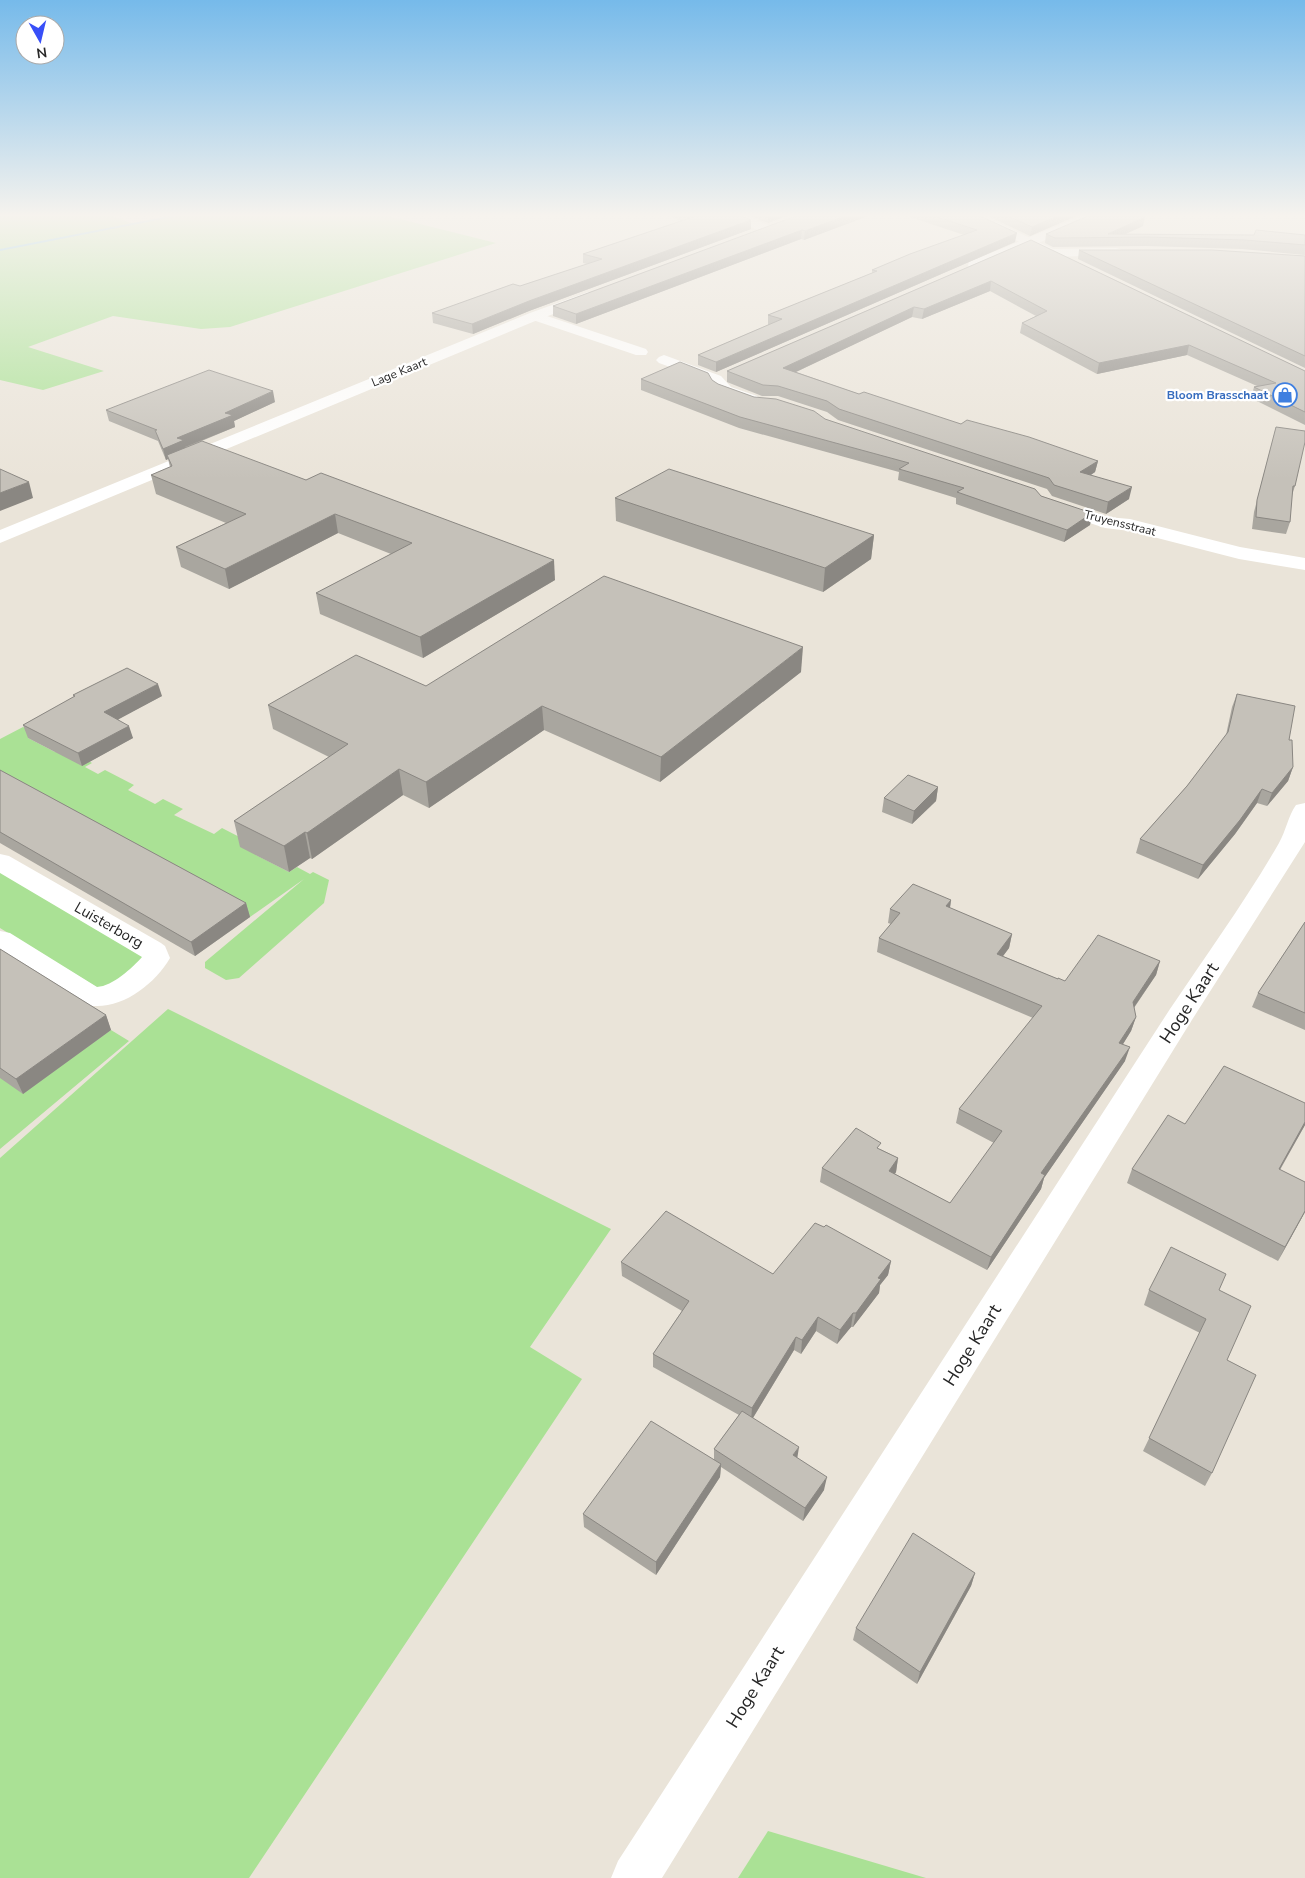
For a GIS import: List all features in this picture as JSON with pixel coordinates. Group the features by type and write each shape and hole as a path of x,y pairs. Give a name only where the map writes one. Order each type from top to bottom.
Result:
{"street":[{"name":"Lage Kaart","path":"0,537 568,304"},
{"path":"535,316 641,352"},
{"path":"664,360 721,377 719,387 724,390 760,403 769,403"},
{"name":"Truyensstraat","path":"1040,495 1045,502 1105,522 1130,525 1239,553 1305,564"},
{"name":"Hoge Kaart","path":"635,1878 1180,1016 1245,918 1293,841 1305,810"},
{"name":"Luisterborg","path":"0,862 152,950 156,958 151,966 113,994 92,997 0,940"}],"green space":[{"path":"0,304 304,304 230,327 201,329 113,316 28,347 104,371 43,390 0,380"},
{"path":"23,727 36,733 28,738 55,752 64,747 92,763 85,767 98,774 105,770 134,785 128,790 155,804 163,799 183,809 174,815 214,834 222,828 263,849 256,855 289,872 297,867 310,874 313,872 329,880 324,903 239,978 226,980 205,968 205,962 304,879 250,917 228,906 0,781 0,739"},
{"path":"0,872 145,958 110,986 98,988 0,928"},
{"path":"168,1009 611,1229 530,1347 582,1379 249,1878 0,1878 0,1158"},
{"path":"111,1030 129,1041 0,1149 0,1077 82,1050"},
{"path":"768,1831 926,1878 738,1878"}],"building":[{"path":"458,304 522,304 472,324 432,313"},
{"path":"559,304 604,304 576,314 553,306"},
{"path":"796,304 852,304 716,362 698,355 782,319 768,315"},
{"path":"883,304 937,304 924,309 914,307 783,368 859,394 864,392 961,424 967,420 1029,437 1098,461 1080,472 1132,487 1108,502 1054,485 1049,478 839,409 827,401 778,386 763,385 727,371"},
{"path":"1033,304 1164,304 1305,371 1305,412 1254,387 1276,383 1189,345 1099,363 1022,323 1047,311"},
{"path":"1193,304 1305,304 1305,356"},
{"path":"680,362 708,373 712,380 718,384 754,397 776,399 814,411 825,419 1035,489 1041,496 1092,513 1067,530 957,492 964,488 899,469 909,463 740,417 641,379"},
{"path":"209,370 273,391 225,413 233,415 177,438 184,440 163,449 155,430 157,430 106,410"},
{"path":"1276,427 1305,431 1305,442 1295,486 1293,486 1290,522 1256,517 1257,500"},
{"path":"202,441 306,480 321,473 554,560 420,637 316,593 412,543 335,514 225,569 176,547 246,514 151,475 172,466 167,455"},
{"path":"0,469 29,482 0,493"},
{"path":"669,469 874,535 825,568 615,498"},
{"path":"604,576 803,647 661,757 542,706 426,782 399,769 307,833 305,832 284,846 234,821 348,744 268,705 356,655 426,686"},
{"path":"127,668 158,684 104,712 129,726 78,753 23,725 75,696 73,695"},
{"path":"1237,694 1295,706 1289,740 1292,740 1293,767 1272,793 1262,789 1240,820 1203,865 1140,839 1187,786 1228,732"},
{"path":"0,770 246,903 191,942 0,832"},
{"path":"908,775 938,787 914,811 884,798"},
{"path":"913,884 951,900 946,906 1012,934 997,954 1058,979 1065,981 1098,935 1160,961 1133,1002 1136,1017 1119,1043 1130,1047 1041,1173 1045,1175 991,1257 822,1168 856,1128 881,1143 877,1148 898,1158 889,1171 950,1203 1002,1131 959,1109 1042,1006 879,938 900,913 890,909"},
{"path":"1305,922 1305,1013 1258,993"},
{"path":"0,949 106,1015 16,1079 0,1068"},
{"path":"1224,1066 1305,1103 1305,1122 1279,1169 1305,1182 1305,1211 1285,1247 1132,1169 1168,1115 1185,1124"},
{"path":"666,1211 773,1274 815,1223 824,1227 826,1225 891,1261 878,1278 881,1279 856,1313 853,1313 840,1330 818,1317 802,1340 796,1337 752,1408 653,1354 689,1301 621,1262"},
{"path":"1171,1247 1226,1274 1219,1290 1251,1306 1227,1360 1256,1375 1212,1473 1149,1438 1206,1319 1149,1290"},
{"path":"742,1411 799,1447 793,1455 827,1477 805,1508 714,1449"},
{"path":"651,1421 721,1464 656,1562 583,1514"},
{"path":"913,1533 975,1573 920,1672 856,1628"}],"place":[{"name":"Bloom Brasschaat","path":"1285,395"}]}
